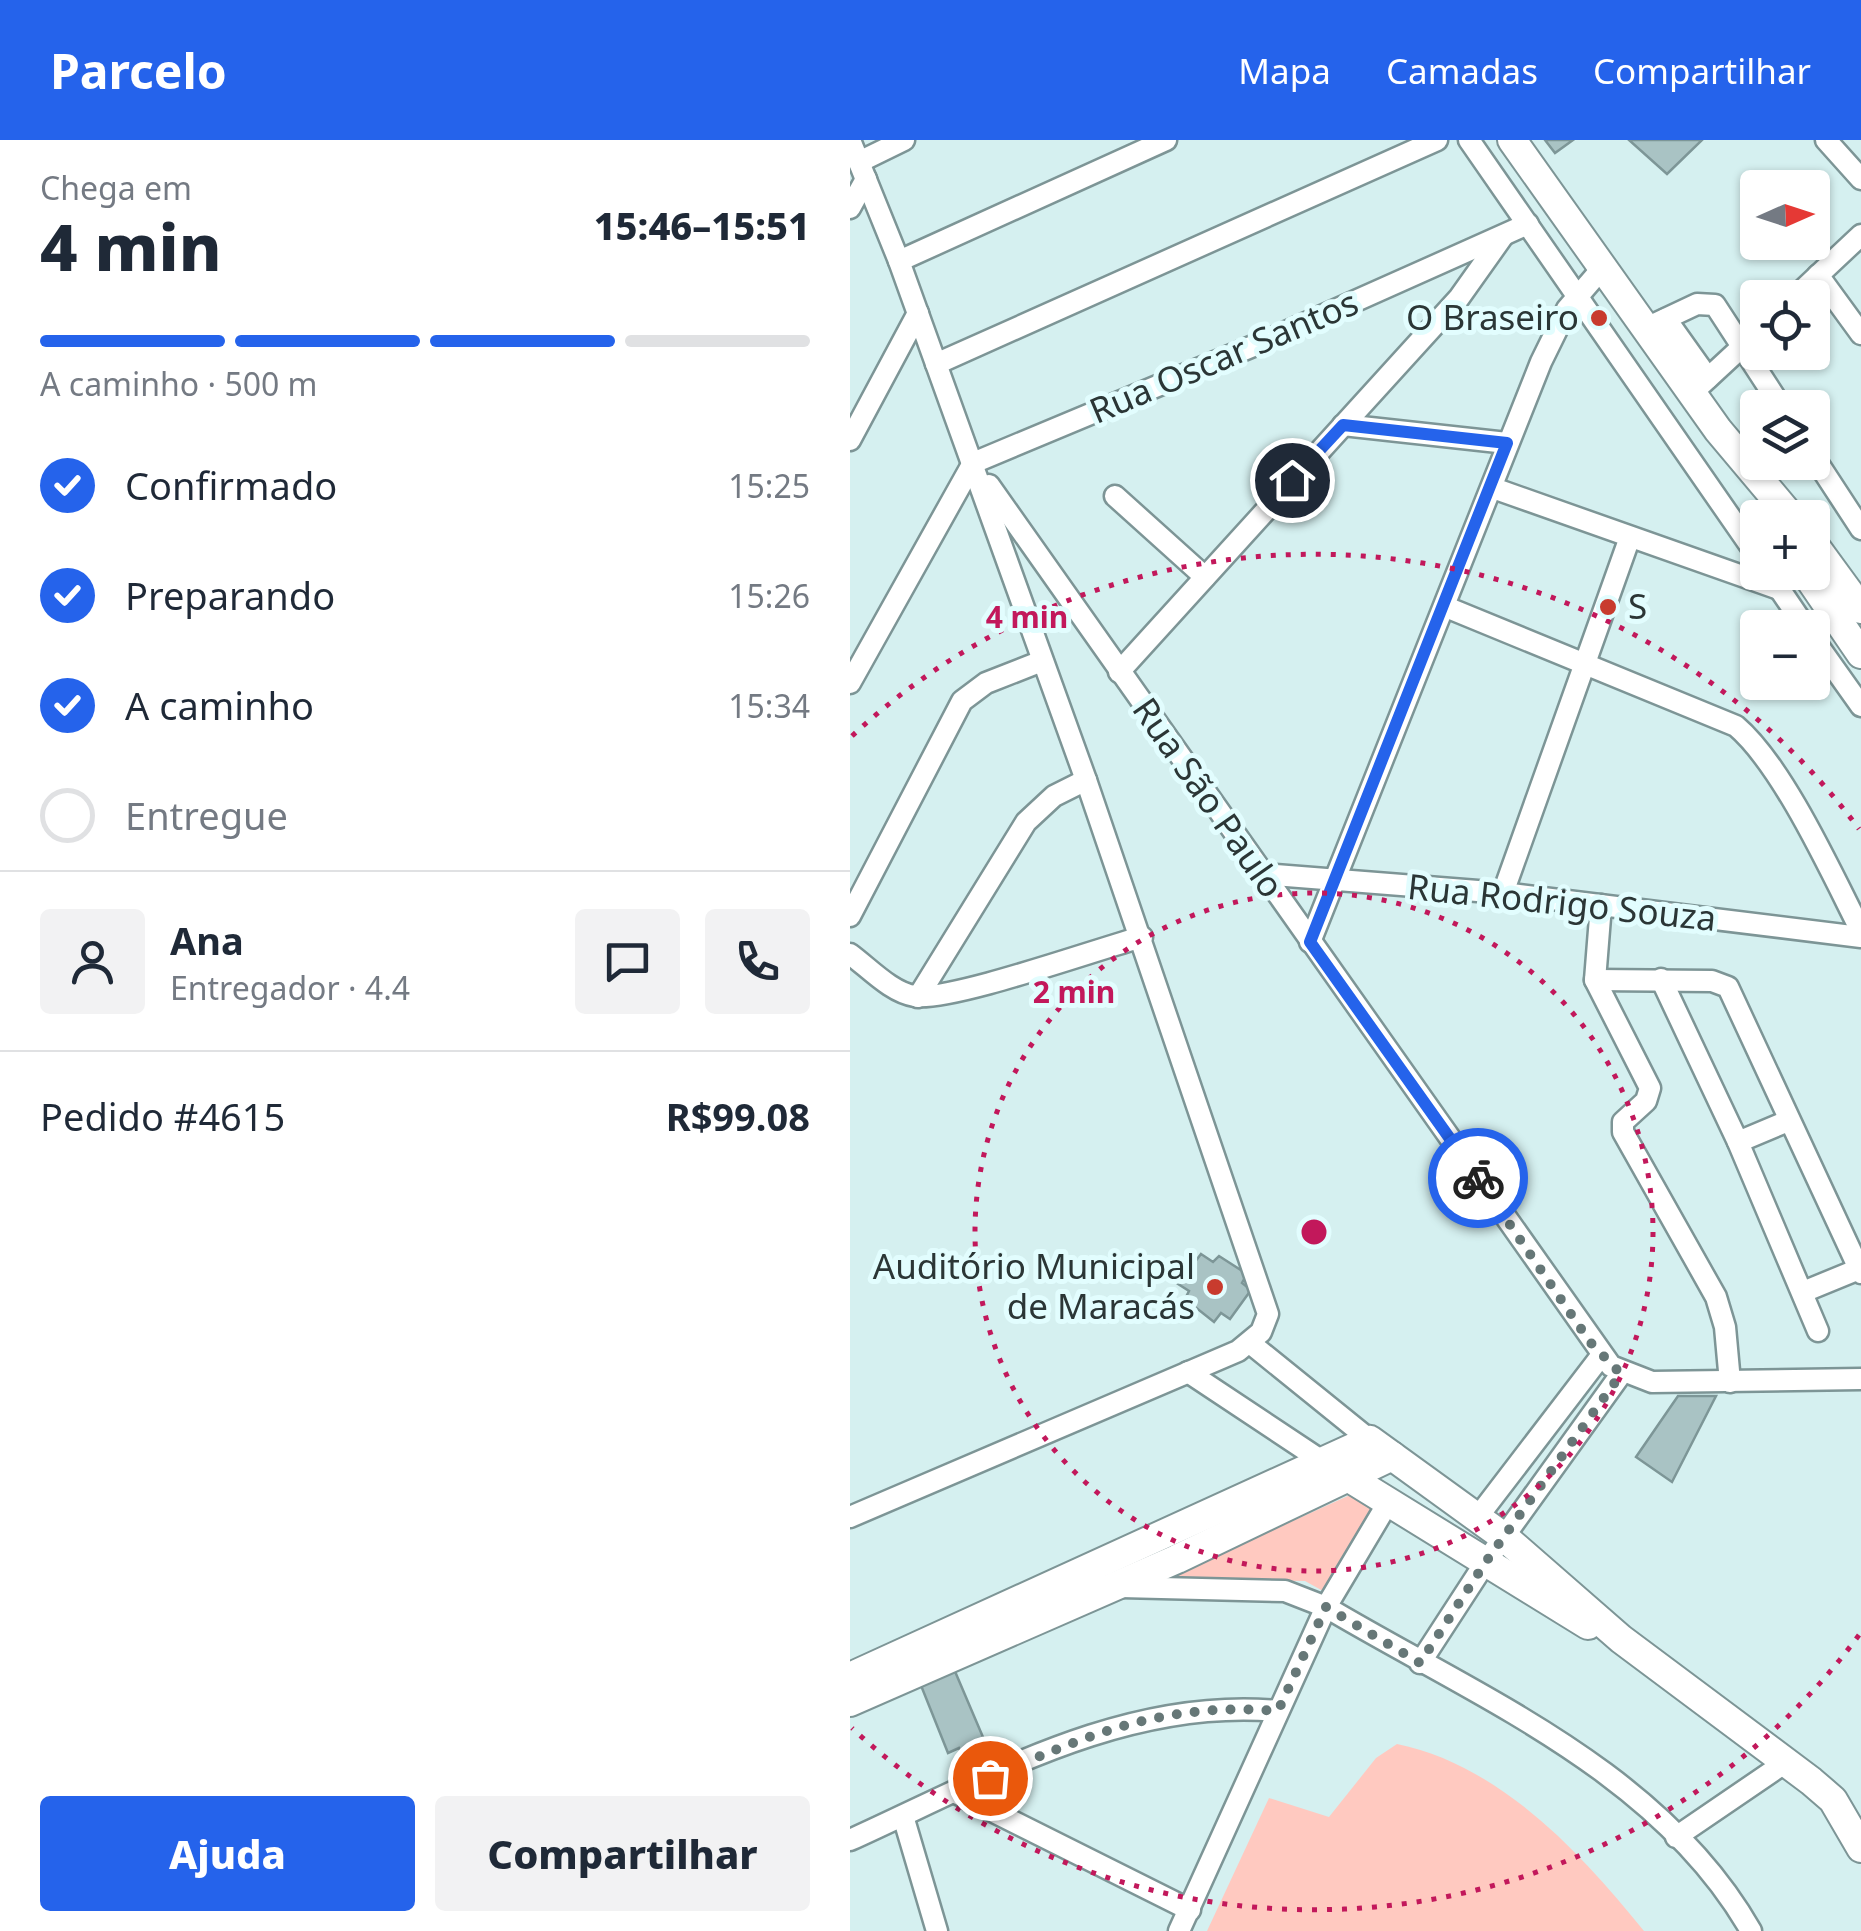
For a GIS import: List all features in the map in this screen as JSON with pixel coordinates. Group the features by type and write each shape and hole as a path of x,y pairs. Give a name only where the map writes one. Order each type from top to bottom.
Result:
{"main road":[{"path":"1512,140 1604,266 1656,323 1700,386 1718,430 1759,500"},
{"path":"1718,430 1777,500"},
{"path":"1830,567 1861,609"},
{"path":"1817,590 1861,654"},
{"path":"850,1677 1172,1547 1381,1448 1504,1536 1621,1639 1786,1762 1847,1800 1861,1848"},
{"path":"1337,1470 1594,1628 1621,1639"},
{"path":"850,1702 1114,1586 1172,1547"}],"street":[{"path":"850,140 973,463 1142,937 1267,1304 1266,1323 1250,1343 850,1518"},
{"path":"850,208 863,170 904,140"},
{"path":"898,260 1166,140"},
{"path":"936,364 1436,140"},
{"path":"1469,140 1740,530"},
{"path":"1826,140 1861,179"},
{"name":"Rua Oscar Santos","path":"973,463 1528,224"},
{"path":"1119,672 1459,298 1504,234"},
{"path":"1813,280 1861,234"},
{"path":"1310,942 1493,488 1507,443 1556,330 1576,297 1604,266"},
{"path":"1818,275 1861,334"},
{"path":"1656,323 1710,303 1740,330"},
{"path":"850,440 918,313"},
{"path":"1700,386 1740,348"},
{"path":"1343,425 1507,443"},
{"path":"850,684 973,463"},
{"name":"Rua São Paulo","path":"973,463 1601,1356 1621,1374"},
{"path":"1829,480 1861,529"},
{"path":"1493,488 1630,537 1740,570"},
{"path":"1116,496 1204,577"},
{"path":"1503,893 1630,537"},
{"path":"1446,607 1718,717 1750,738 1861,934"},
{"path":"850,916 962,701 986,683 1042,661"},
{"path":"1830,662 1861,706"},
{"path":"918,997 1026,822 1054,796 1086,780"},
{"name":"Rua Rodrigo Souza","path":"1262,874 1503,893 1861,934"},
{"path":"1601,905 1595,980 1650,1088 1646,1102 1623,1122 1624,1136 1716,1297 1725,1326 1730,1382"},
{"path":"850,954 895,988 918,997 956,991 1142,937"},
{"path":"1660,979 1738,1142 1818,1331"},
{"path":"1595,980 1712,981 1728,987 1860,1271 1802,1292"},
{"path":"1738,1142 1788,1121"},
{"path":"1250,1343 1381,1448"},
{"path":"1478,1518 1601,1356"},
{"path":"1188,1372 1337,1470"},
{"path":"1420,1663 1485,1563 1621,1374 1652,1382 1861,1380"},
{"path":"1180,1931 1326,1607 1389,1501"},
{"path":"1172,1547 1186,1590"},
{"path":"1114,1586 1285,1592 1326,1607 1560,1738 1606,1773 1676,1837 1728,1896 1751,1931"},
{"path":"850,1840 1115,1725 1182,1710 1229,1707 1278,1711"},
{"path":"1676,1837 1786,1762"},
{"path":"956,1793 1190,1910"},
{"path":"903,1816 936,1931"}],"shaded area":[{"path":"1359,1491 1384,1502 1330,1589 1323,1591 1305,1581 1164,1579"},
{"path":"1397,1744 1470,1771 1536,1816 1593,1872 1644,1931 1207,1931 1269,1798 1329,1817 1376,1758"}],"building":[{"path":"1545,140 1573,140 1555,153"},
{"path":"1629,140 1702,140 1667,174"},
{"name":"Auditório Municipal de Maracás","path":"1201,1254 1213,1262 1219,1256 1247,1274 1242,1283 1251,1290 1230,1319 1221,1313 1214,1322 1185,1299 1189,1291 1178,1284"},
{"path":"1678,1396 1716,1396 1672,1482 1636,1457"},
{"path":"951,1662 994,1763 973,1776 959,1748 948,1753 920,1683"}],"way so far":[{"path":"990,1778 1115,1725 1149,1716 1229,1707 1278,1711 1326,1607 1420,1663 1485,1563 1621,1374 1590,1342 1478,1178"}],"place":[{"name":"O Braseiro","path":"1599,318"},
{"name":"S","path":"1608,607"},
{"name":"Auditório Municipal de Maracás","path":"1215,1287"}],"route":[{"path":"1292,480 1343,425 1507,443 1493,488 1310,942 1478,1178"}]}
